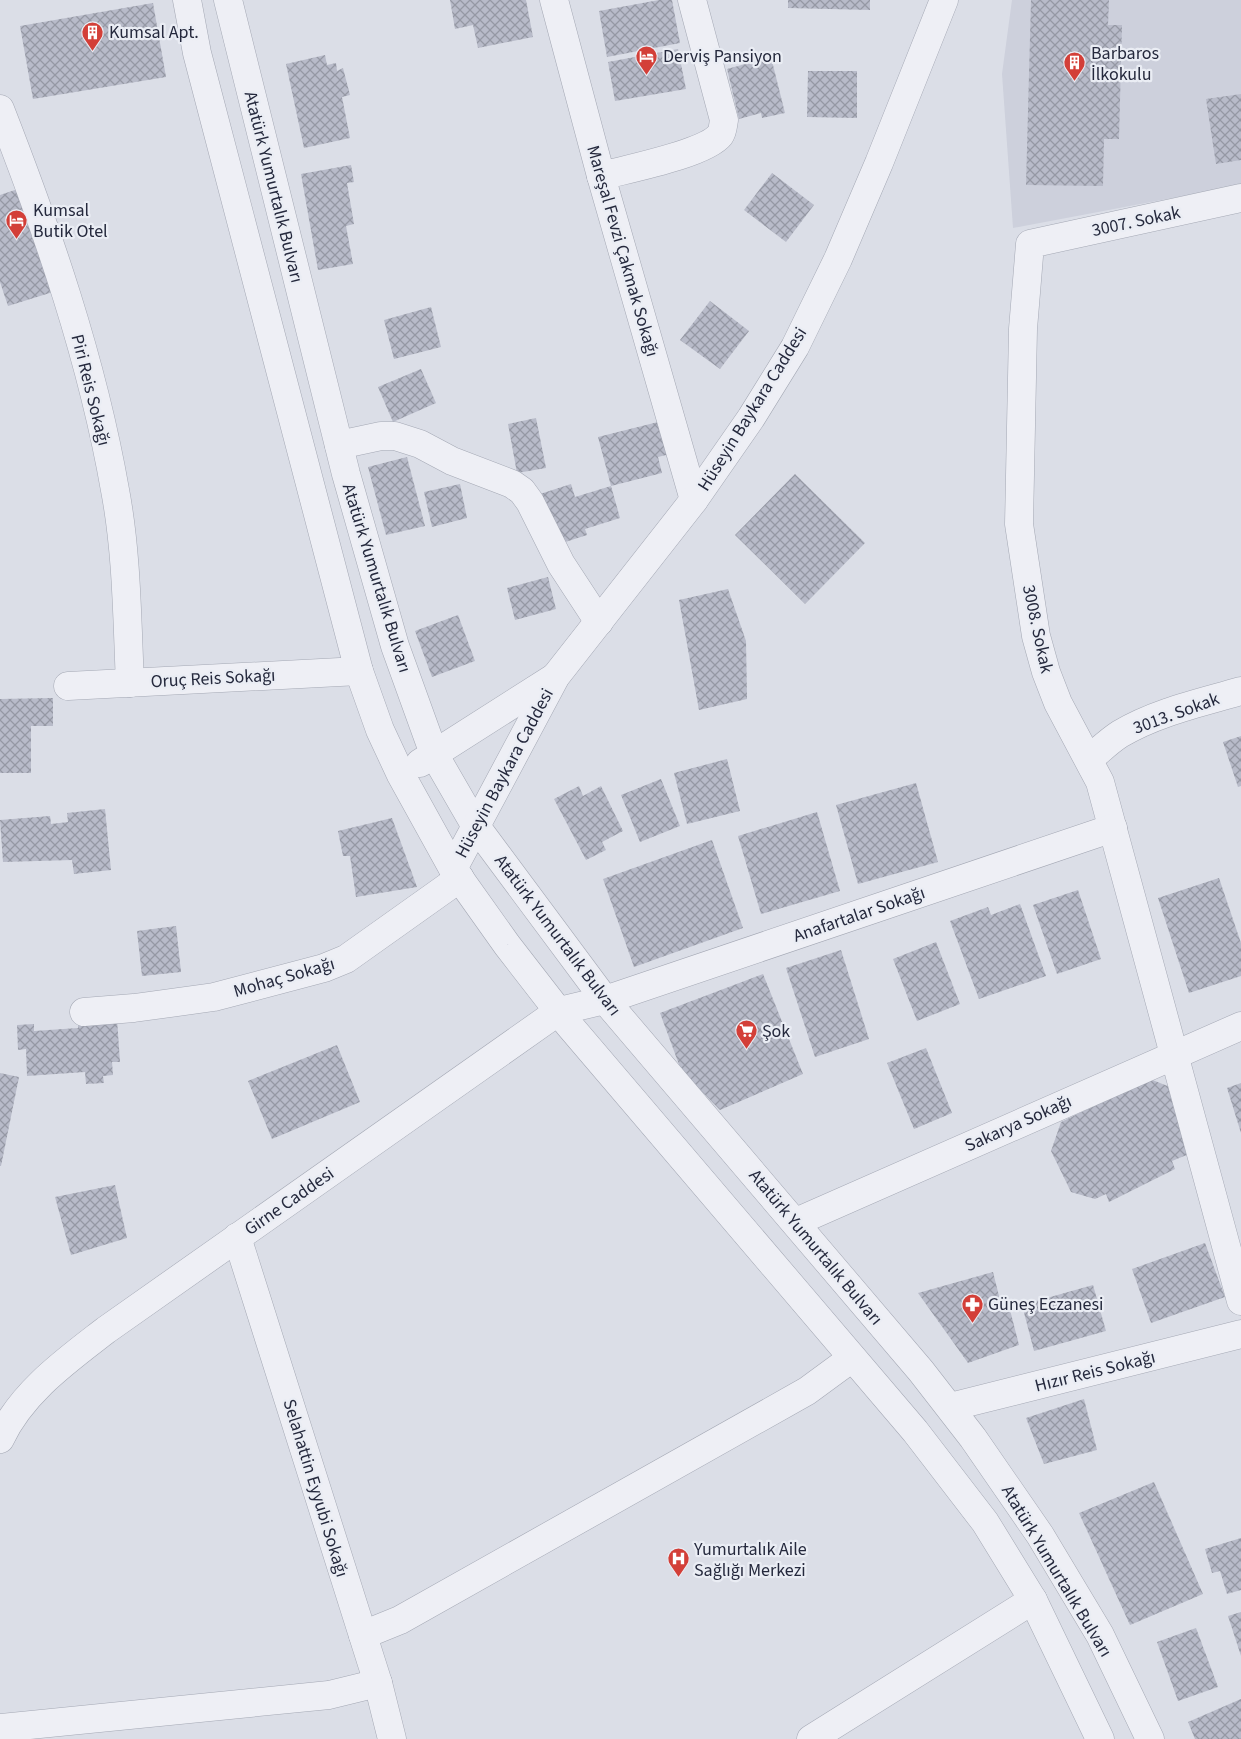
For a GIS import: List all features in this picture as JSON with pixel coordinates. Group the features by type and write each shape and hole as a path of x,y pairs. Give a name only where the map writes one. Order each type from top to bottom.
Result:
{"street":[{"name":"Atatürk Yumurtalık Bulvarı","path":"187,0 197,53 359,671 380,730 401,775 456,874 507,945 559,1011 915,1431 985,1522 1033,1600 1100,1739"},
{"name":"Atatürk Yumurtalık Bulvarı","path":"228,0 339,445 395,646 434,754 475,825 605,1000 922,1370 950,1407 1045,1543 1100,1635 1150,1739"},
{"name":"Mareşal Fevzi Çakmak Sokağı","path":"554,0 601,176 694,500"},
{"path":"601,176 690,152 710,143 721,134 724,120 692,0"},
{"name":"Hüseyin Baykara Caddesi","path":"456,874 475,825 556,676 694,500 751,418 795,347 838,259 880,163 944,0"},
{"name":"Piri Reis Sokağı","path":"0,109 31,187 48,238 99,417 116,490 122,544 130,683"},
{"name":"3007. Sokak","path":"1030,244 1241,198"},
{"name":"3008. Sokak","path":"1030,244 1023,328 1019,524 1036,636 1046,672 1058,702 1100,782 1176,1053 1241,1301"},
{"path":"339,445 381,436 395,436 420,444 452,461 512,484 522,491 530,502 561,564 599,622"},
{"name":"Oruç Reis Sokağı","path":"68,686 359,671"},
{"name":"Hüseyin Baykara Caddesi","path":"401,775 556,676"},
{"name":"3013. Sokak","path":"1089,759 1118,736 1137,725 1160,715 1241,691"},
{"name":"Anafartalar Sokağı","path":"605,1000 1113,828"},
{"name":"Mohaç Sokağı","path":"84,1012 214,998 324,968 346,958 456,874"},
{"name":"Girne Caddesi","path":"0,1439 8,1423 29,1395 54,1370 106,1330 559,1011 605,1000"},
{"name":"Sakarya Sokağı","path":"796,1222 1241,1026"},
{"name":"Selahattin Eyyubi Sokağı","path":"237,1237 378,1683 392,1739"},
{"name":"Hızır Reis Sokağı","path":"950,1407 1241,1334"},
{"path":"362,1635 400,1620 807,1391 852,1358"},
{"path":"811,1739 1033,1600"},
{"path":"0,1728 329,1695 378,1683"}],"shaded area":[{"path":"1012,0 1241,0 1241,185 1013,228 1002,74"}],"building":[{"path":"450,0 526,0 533,37 478,48 473,25 455,29"},
{"path":"659,0 672,0 680,43 607,57 599,11"},
{"path":"788,0 870,0 870,10 788,8"},
{"name":"Barbaros İlkokulu","path":"1031,0 1109,0 1108,25 1122,25 1119,139 1104,139 1103,186 1026,185"},
{"name":"Kumsal Apt.","path":"153,3 166,77 33,99 20,26"},
{"name":"Derviş Pansiyon","path":"678,49 686,89 615,101 608,62"},
{"path":"325,55 327,65 336,63 337,71 343,68 350,95 342,97 350,138 304,148 286,64"},
{"path":"771,57 785,113 762,118 761,113 739,119 727,69"},
{"path":"808,71 857,71 857,118 807,117"},
{"path":"1241,94 1241,160 1216,164 1206,99"},
{"path":"351,165 354,182 347,183 354,224 346,226 353,264 318,270 301,174"},
{"path":"772,173 814,205 786,242 744,210"},
{"name":"Kumsal Butik Otel","path":"18,189 53,292 8,306 0,282 0,195"},
{"path":"710,301 749,331 720,369 680,340"},
{"path":"431,307 441,347 394,359 384,320"},
{"path":"421,369 436,403 393,422 378,387"},
{"path":"536,418 546,468 517,473 508,424"},
{"path":"662,421 670,454 658,457 662,473 611,486 598,437"},
{"path":"407,457 425,526 386,535 368,467"},
{"path":"795,474 865,543 805,604 735,535"},
{"path":"460,484 467,518 432,527 424,492"},
{"path":"571,484 575,497 611,486 620,518 585,529 587,535 556,545 540,494"},
{"path":"548,577 556,609 515,620 507,588"},
{"path":"728,589 746,641 747,699 699,710 679,600"},
{"path":"458,615 475,661 432,677 415,631"},
{"path":"53,698 53,726 31,726 31,773 0,773 0,699"},
{"path":"1241,736 1241,786 1238,787 1223,742"},
{"path":"727,759 740,811 687,824 674,773"},
{"path":"661,779 680,826 640,842 621,795"},
{"path":"916,783 938,862 858,884 836,805"},
{"path":"579,786 583,796 601,786 623,831 602,842 606,850 586,860 554,799"},
{"path":"105,809 111,870 74,874 72,860 3,862 0,820 50,816 51,824 68,822 67,813"},
{"path":"817,812 840,891 761,914 738,836"},
{"path":"392,818 417,887 356,897 350,856 343,856 338,831"},
{"path":"712,840 743,928 634,967 603,879"},
{"path":"1219,878 1241,943 1241,976 1189,993 1158,898"},
{"path":"1078,890 1101,959 1057,974 1033,905"},
{"path":"1020,904 1046,976 979,999 950,921 988,907 991,915"},
{"path":"176,926 181,972 142,976 137,931"},
{"path":"936,942 960,1004 917,1021 893,959"},
{"path":"841,950 869,1039 815,1057 786,968"},
{"path":"763,974 803,1074 720,1110 681,1070 660,1013"},
{"path":"117,1019 120,1062 112,1062 113,1075 103,1076 104,1083 86,1084 85,1072 27,1076 26,1049 18,1050 17,1025 34,1024 34,1031 78,1028 78,1022"},
{"path":"337,1045 360,1102 272,1139 248,1081"},
{"path":"926,1048 952,1113 914,1129 887,1063"},
{"path":"0,1073 19,1077 1,1166 0,1166"},
{"path":"1150,1079 1170,1087 1189,1154 1172,1161 1175,1169 1109,1202 1106,1194 1095,1199 1071,1192 1051,1151 1061,1122"},
{"path":"1241,1083 1241,1133 1227,1088"},
{"path":"115,1185 127,1238 71,1255 55,1197"},
{"path":"1205,1243 1225,1297 1151,1323 1132,1269"},
{"path":"993,1272 1002,1308 1009,1306 1019,1345 968,1363 918,1293"},
{"path":"1093,1285 1106,1331 1034,1351 1022,1305"},
{"path":"1084,1399 1097,1450 1044,1464 1026,1418"},
{"path":"1154,1482 1203,1594 1130,1625 1079,1513"},
{"path":"1241,1538 1241,1590 1227,1594 1220,1571 1212,1573 1205,1549"},
{"path":"1241,1612 1241,1656 1228,1616"},
{"path":"1196,1628 1218,1687 1178,1701 1157,1642"},
{"path":"1241,1699 1241,1739 1195,1739 1188,1722"}],"place":[{"name":"Kumsal Apt.","path":"93,51"},
{"name":"Derviş Pansiyon","path":"647,75"},
{"name":"Barbaros İlkokulu","path":"1075,82"},
{"name":"Kumsal Butik Otel","path":"17,239"},
{"name":"Şok","path":"746,1050"},
{"name":"Güneş Eczanesi","path":"972,1323"},
{"name":"Yumurtalık Aile Sağlığı Merkezi","path":"678,1578"}]}
